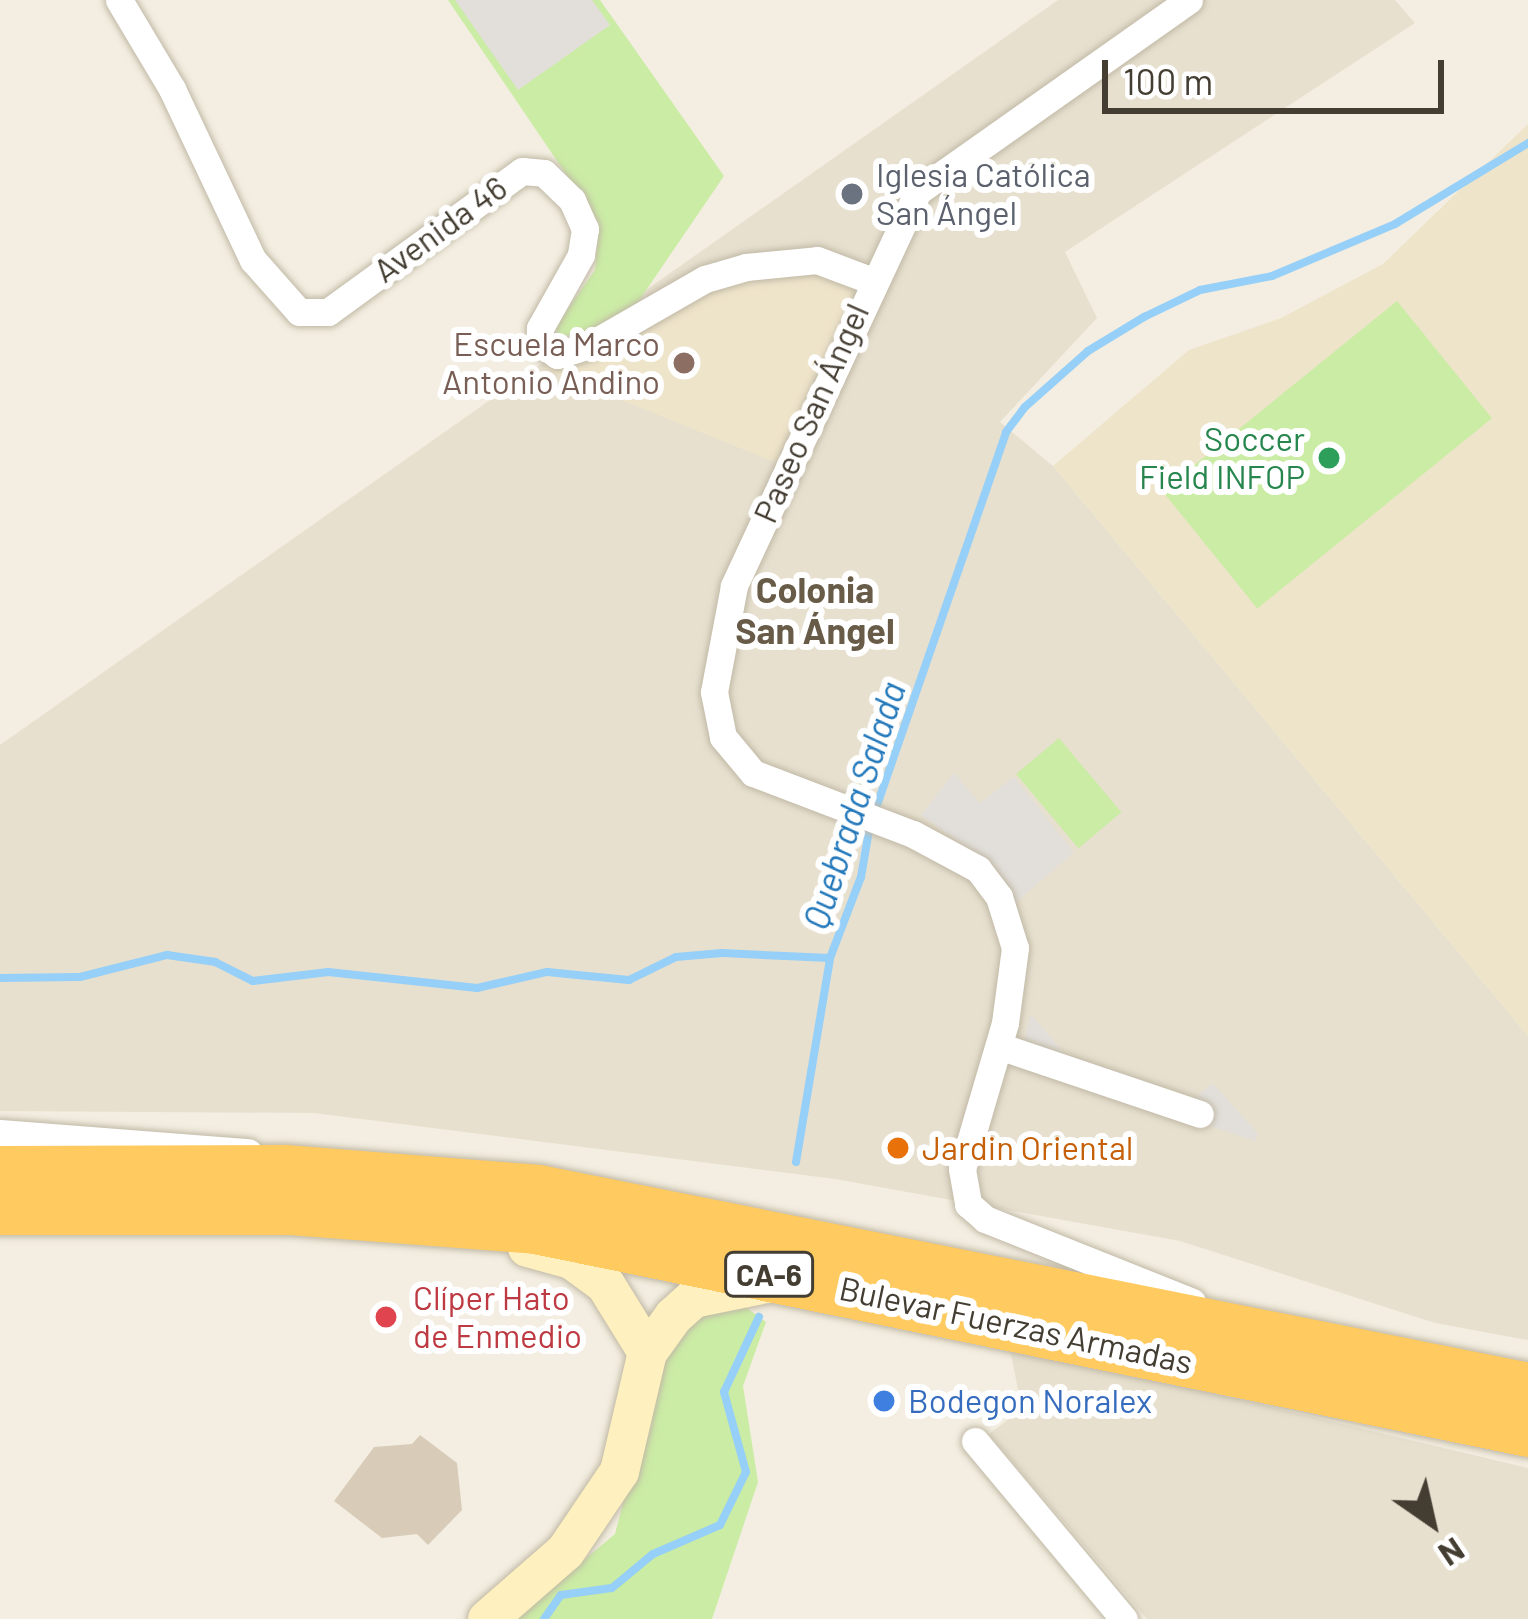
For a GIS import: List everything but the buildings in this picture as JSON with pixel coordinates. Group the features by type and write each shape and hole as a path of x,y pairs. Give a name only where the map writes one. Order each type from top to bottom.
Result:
{"highway":[{"name":"Bulevar Fuerzas Armadas","path":"0,1171 284,1170 602,1200 1528,1388"},
{"name":"Bulevar Fuerzas Armadas","path":"0,1210 290,1209 535,1228 1528,1431"}],"street":[{"name":"Avenida 46","path":"118,0 172,88 245,247 279,298 299,312 328,312 522,171 544,173 572,200 585,229 581,255 540,328 540,343 557,355 590,345 706,279 746,267 817,260 870,280"},
{"name":"Paseo San Ángel","path":"985,1220 968,1204 962,1168 999,1046 1015,948 1007,915 979,869 913,834 753,773 734,757 715,692 734,586 870,280 931,176 1189,0"},
{"path":"999,1046 1200,1114"},
{"path":"0,1133 236,1146 284,1170"},
{"path":"433,1220 571,1259 626,1306 647,1352"},
{"path":"963,1276 985,1220 1282,1340"},
{"path":"487,1619 565,1551 619,1471 647,1352 693,1298 790,1279"},
{"path":"976,1442 1124,1619"}],"shaded area":[{"path":"455,0 592,0 610,25 518,90"},
{"path":"1058,0 1395,0 1415,23 1065,252 1097,318 1000,422 1053,466 1528,1036 1528,1340 1435,1323 1180,1241 835,1179 314,1113 0,1111 0,745"},
{"path":"1528,124 1528,1036 1053,466 1189,350 1281,318 1383,264"},
{"name":"Escuela Marco Antonio Andino","path":"781,266 859,282 777,463 544,369 549,356 658,305"},
{"path":"954,773 980,803 1014,777 1074,852 1014,904 988,863 921,815"},
{"path":"1031,1014 1068,1058 1192,1100 1213,1083 1258,1134 1255,1141 1018,1061"},
{"path":"1009,1345 1528,1468 1528,1619 1147,1619 989,1434 1022,1409"}],"green space":[{"path":"448,0 600,0 724,176 638,302 590,336 558,335 555,327 595,270 599,223"},
{"name":"Soccer Field INFOP","path":"1397,301 1492,418 1257,608 1162,491"},
{"path":"1059,738 1121,812 1078,848 1016,774"},
{"path":"737,1301 766,1322 743,1386 758,1482 712,1619 513,1619 615,1534 662,1355 695,1309"}],"waterway":[{"name":"Quebrada Salada","path":"875,811 1006,432 1025,407 1088,351 1144,317 1200,290 1272,276 1395,224 1528,143"},
{"name":"Quebrada Salada","path":"796,1162 830,958 861,877 870,825"},
{"path":"0,978 80,977 167,955 215,962 253,981 328,972 477,988 547,972 629,980 676,957 722,953 830,958"},
{"name":"Quebrada Salada","path":"544,1619 561,1595 612,1588 653,1554 720,1525 746,1472 724,1392 759,1317"}],"place":[{"name":"Iglesia Católica San Ángel","path":"852,194"},
{"name":"Escuela Marco Antonio Andino","path":"684,363"},
{"name":"Soccer Field INFOP","path":"1329,458"},
{"name":"Jardin Oriental","path":"898,1148"},
{"name":"Clíper Hato de Enmedio","path":"386,1317"},
{"name":"Bodegon Noralex","path":"884,1401"}],"district":[{"name":"Colonia San Ángel","path":"815,608"}]}
